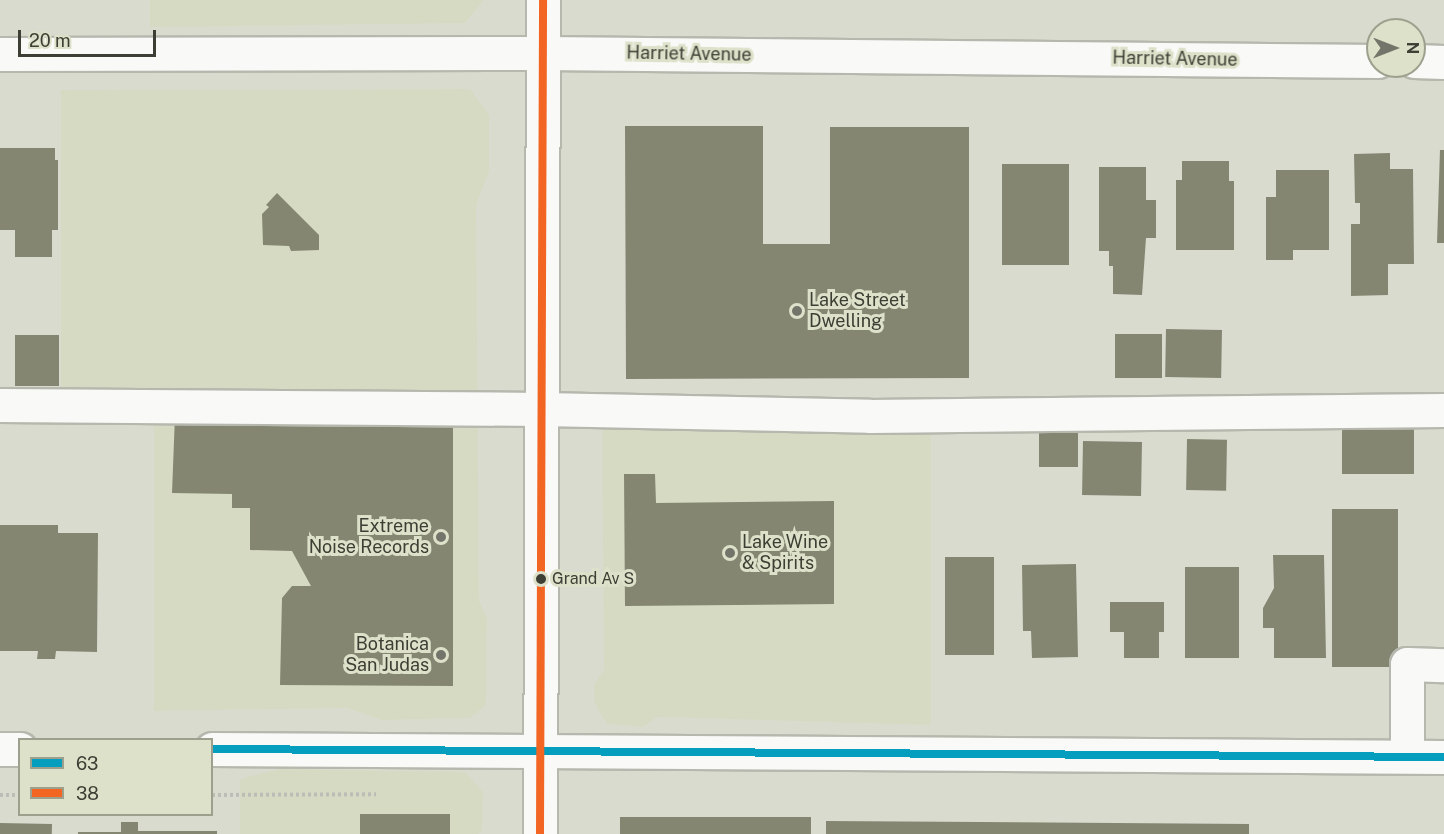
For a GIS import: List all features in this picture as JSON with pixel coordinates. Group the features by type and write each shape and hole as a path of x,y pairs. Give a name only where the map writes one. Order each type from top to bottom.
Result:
{"street":[{"path":"540,834 543,0"},
{"name":"Harriet Avenue","path":"0,54 542,53 1366,61"},
{"path":"1426,62 1444,62"},
{"path":"0,405 542,409 870,416 1444,410"},
{"path":"1407,756 1407,664 1444,665"},
{"path":"0,748 18,748"},
{"path":"213,749 540,749 1444,757"}],"path":[{"path":"0,795 18,795"},
{"path":"213,795 323,796"}],"shaded area":[{"path":"150,0 484,0 465,23 150,27"},
{"path":"470,89 489,115 489,171 476,205 479,601 487,618 486,705 470,718 382,720 347,708 154,711 154,398 61,397 61,90"},
{"path":"602,414 931,418 931,725 657,717 643,727 607,724 594,702 594,685 604,669"},
{"path":"279,769 465,772 483,792 482,830 479,834 240,834 240,779"}],"building":[{"name":"Lake Street Dwelling","path":"625,126 763,126 763,244 830,244 830,127 969,127 969,378 626,379"},
{"path":"0,148 55,148 55,160 58,160 58,230 52,230 52,257 15,257 15,230 0,230"},
{"path":"1440,150 1444,150 1444,243 1437,243"},
{"path":"1390,153 1390,169 1413,169 1414,264 1388,264 1388,295 1351,296 1351,224 1360,224 1360,203 1355,203 1354,154"},
{"path":"1182,161 1229,161 1229,181 1234,181 1234,250 1176,250 1176,180 1182,180"},
{"path":"1002,164 1069,164 1069,265 1002,265"},
{"path":"1099,167 1146,167 1146,200 1156,200 1156,238 1146,238 1142,295 1113,294 1113,266 1109,266 1109,251 1099,251"},
{"path":"1276,170 1329,170 1329,250 1293,250 1293,260 1266,260 1266,197 1276,197"},
{"path":"277,193 319,235 319,250 291,251 289,246 263,245 262,214 269,207 266,205"},
{"path":"1166,329 1222,330 1221,378 1165,377"},
{"path":"1115,334 1162,334 1162,378 1115,378"},
{"path":"15,335 59,335 59,386 15,386"},
{"path":"175,415 453,416 453,686 280,685 282,598 292,586 311,586 292,551 250,550 250,508 232,508 232,494 172,493"},
{"path":"1342,419 1414,419 1414,474 1342,474"},
{"path":"1039,429 1078,429 1078,467 1039,467"},
{"path":"1187,439 1227,440 1226,491 1186,490"},
{"path":"1083,441 1142,442 1141,496 1082,495"},
{"name":"Lake Wine & Spirits","path":"624,474 655,474 656,503 834,501 834,604 625,606"},
{"path":"1332,509 1398,509 1398,667 1332,667"},
{"path":"0,525 58,525 58,533 98,533 97,652 56,651 55,659 37,659 38,651 0,651"},
{"path":"1273,555 1324,555 1326,658 1274,658 1274,628 1263,628 1263,608 1274,588"},
{"path":"945,557 994,557 994,655 945,655"},
{"path":"1076,564 1078,657 1032,658 1031,631 1023,631 1022,565"},
{"path":"1185,567 1239,567 1239,658 1185,658"},
{"path":"1110,602 1164,602 1164,632 1159,632 1159,658 1124,658 1124,632 1110,632"},
{"path":"360,814 450,814 450,834 360,834"},
{"path":"620,817 811,817 811,834 620,834"},
{"path":"826,821 1249,824 1249,834 826,834"},
{"path":"121,822 138,822 138,831 217,831 217,834 78,834 78,832 121,832"},
{"path":"0,823 52,824 52,834 0,834"}],"transit line":[{"name":"38","path":"540,834 543,0"},
{"name":"63","path":"213,749 1444,757"}],"place":[{"name":"Lake Street Dwelling","path":"797,311"},
{"name":"Extreme Noise Records","path":"441,537"},
{"name":"Lake Wine & Spirits","path":"730,553"},
{"name":"Grand Av S","path":"541,579"},
{"name":"Botanica San Judas","path":"441,655"}]}
